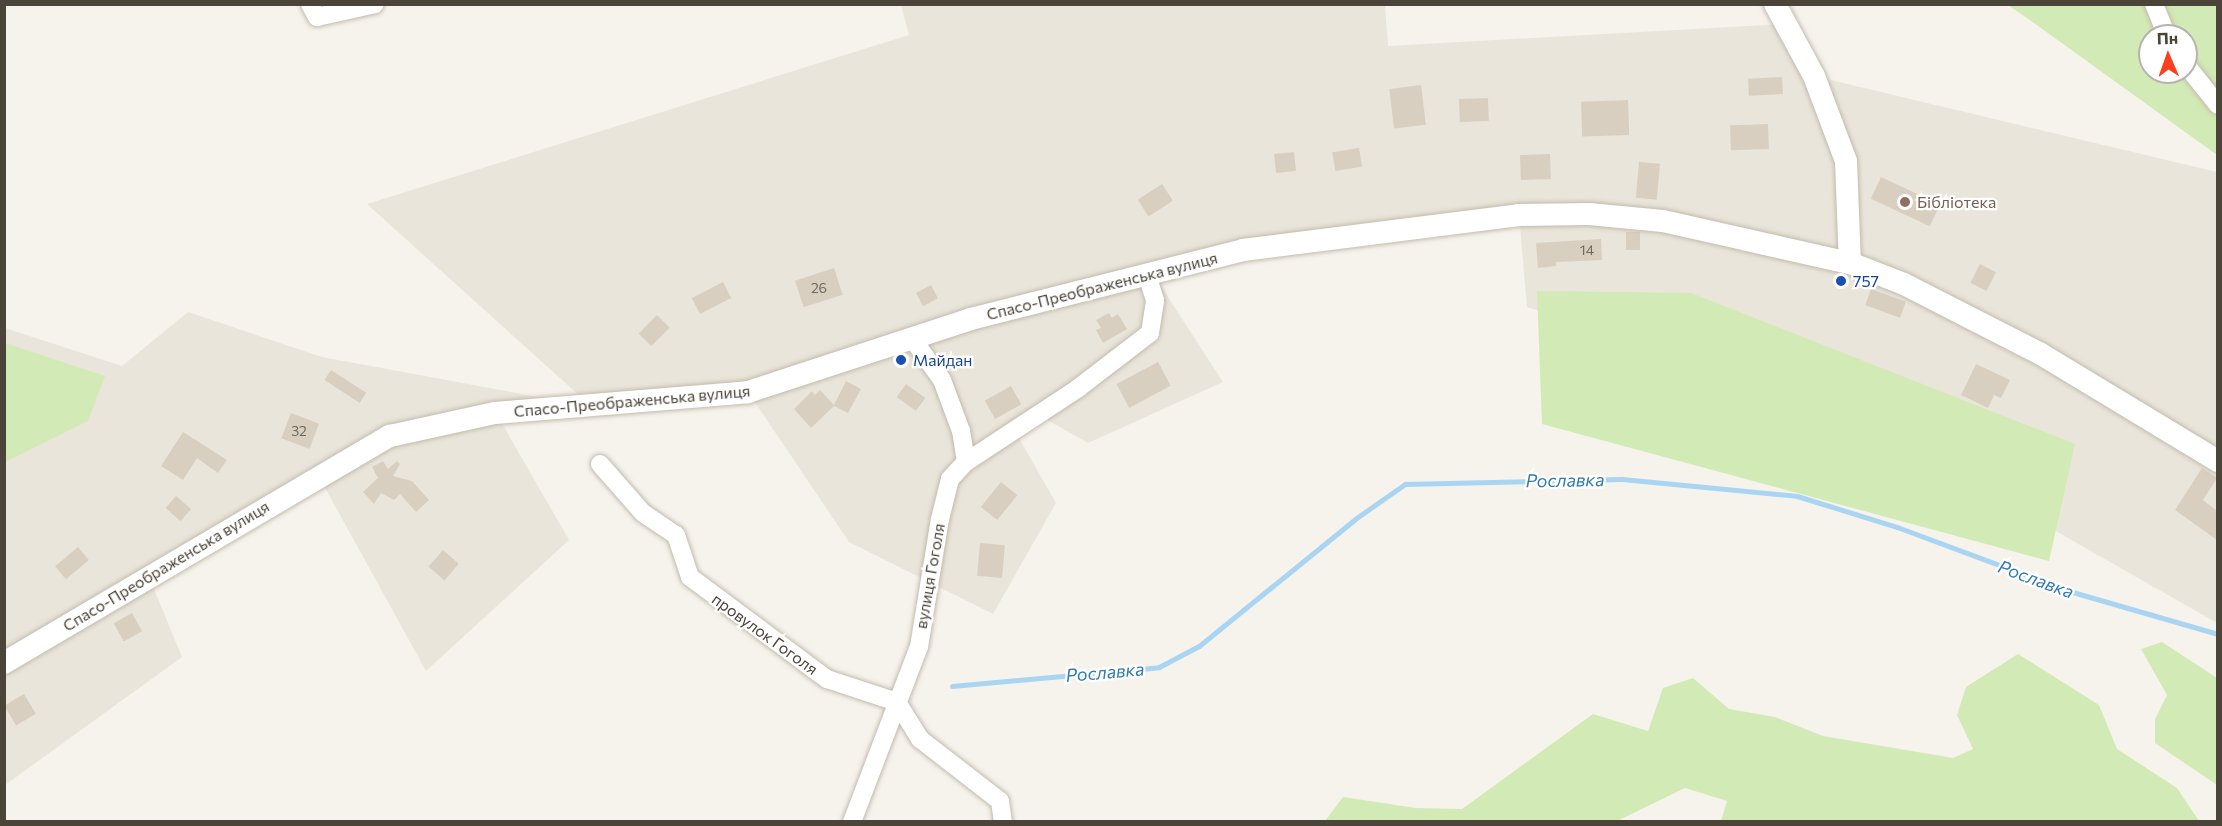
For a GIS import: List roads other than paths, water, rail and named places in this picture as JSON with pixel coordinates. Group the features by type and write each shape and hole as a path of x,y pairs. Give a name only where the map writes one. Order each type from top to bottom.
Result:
{"street":[{"path":"310,4 317,17 375,4"},
{"path":"1776,4 1814,76 1846,161 1850,263"},
{"path":"2154,4 2162,24"},
{"path":"2198,80 2217,105"},
{"name":"Спасо-Преображенська вулиця","path":"4,663 390,436 495,413 748,392 971,319 1243,250 1519,215 1577,214 1663,221 1850,263 1904,284 2041,354 2217,461"},
{"name":"вулиця Гоголя","path":"852,822 919,647 940,519 950,479 966,462 1077,388 1150,333 1155,300 1147,276"},
{"path":"912,338 942,380 961,431 966,462"},
{"name":"провулок Гоголя","path":"600,464 643,513 676,535 690,577 827,679 897,702"},
{"path":"897,702 920,738 1000,801 1003,822"}],"waterway":[{"name":"Рославка","path":"952,686 1159,667 1199,646 1355,519 1405,484 1622,479 1797,496 1897,527 2069,591 2218,634"}],"place":[{"name":"Бібліотека","path":"1905,202"},
{"name":"757","path":"1841,281"},
{"name":"Майдан","path":"901,360"}]}
